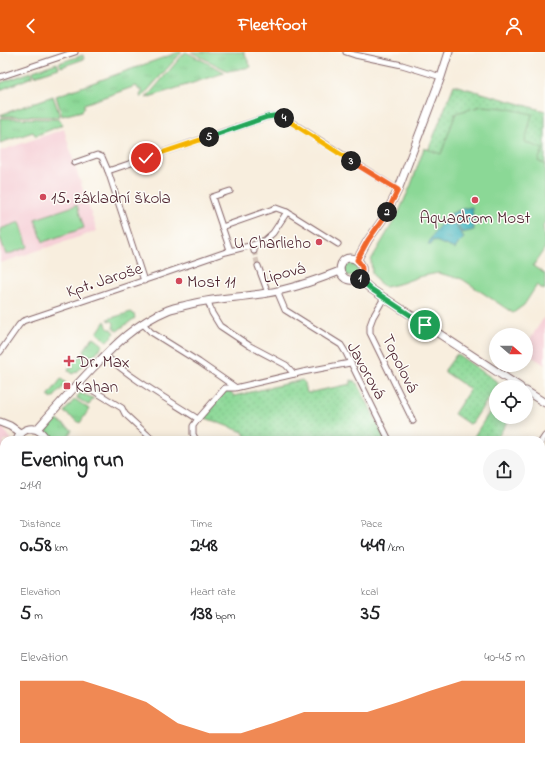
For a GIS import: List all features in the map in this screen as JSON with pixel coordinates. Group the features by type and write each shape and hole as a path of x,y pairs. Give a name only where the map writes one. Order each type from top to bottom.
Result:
{"street":[{"path":"0,77 75,52"},
{"path":"346,52 402,65 441,77"},
{"path":"358,278 362,270 360,263 357,260 368,240 383,219 398,190 449,52"},
{"path":"108,171 267,117 280,115 398,190"},
{"path":"74,163 97,155 102,157 144,280"},
{"path":"230,191 212,198 230,250"},
{"path":"222,227 276,208 287,212 338,244"},
{"name":"Kpt. Jaroše","path":"0,352 23,321 230,250 253,245 265,240 273,233 287,212"},
{"path":"253,245 254,251"},
{"name":"Lipová","path":"37,430 77,384 105,355 142,323 169,309 191,303 277,291 340,271 341,263 345,260 352,258 357,260"},
{"path":"258,266 268,293"},
{"name":"Topolová","path":"340,271 342,276 346,279 351,280 358,278 384,298 509,380"},
{"name":"Javorová","path":"277,291 285,310 341,345 387,436"},
{"name":"Topolová","path":"384,298 370,325 370,333 412,421"},
{"path":"208,301 212,313 220,326 250,346 286,365 294,374"},
{"path":"142,323 150,332 199,362 236,388"},
{"path":"105,355 147,386 198,419"},
{"path":"194,436 193,426 225,388 236,388 303,372 350,363"},
{"path":"77,384 87,390 94,391 122,408 125,414 144,436"},
{"path":"533,395 545,403"},
{"path":"0,422 10,426 20,433"},
{"path":"19,436 20,433 32,428 41,432 44,436"}],"shaded area":[{"name":"15. základní škola","path":"64,129 97,231 0,263 0,151"},
{"path":"545,316 545,365 533,357 533,334"},
{"path":"0,426 9,436 0,436"}],"green space":[{"path":"182,52 141,98 140,95 142,90 139,90 136,86 84,104 82,111 62,116 56,96"},
{"path":"185,52 224,73 146,98"},
{"path":"191,52 244,52 251,67 228,71"},
{"path":"83,55 84,59 61,67 59,63"},
{"path":"57,63 59,68 34,76 33,71"},
{"path":"31,72 32,77 0,90 0,83"},
{"path":"454,85 545,111 545,165 405,209"},
{"path":"53,96 60,116 59,117 0,115"},
{"name":"Aquadrom Most","path":"482,106 505,108 532,114 525,142 543,149 538,161 545,165 545,221 543,226 545,248 533,266 545,274 545,289 544,290 537,285 524,305 513,313 462,279 438,273 418,277 385,287 377,281 372,273 371,260 398,214 411,185 424,148 441,154 456,113"},
{"path":"0,118 57,119 60,120 62,125 37,135 33,132 0,143"},
{"path":"77,205 84,228 43,242 35,219"},
{"path":"20,222 28,247 6,255 0,237 0,229"},
{"path":"351,262 356,264 358,269 356,274 351,276 346,274 344,269 346,264"},
{"path":"131,312 134,314 135,318 117,331 113,328 114,323 108,319"},
{"path":"105,321 107,327 112,329 115,333 107,341 97,333"},
{"path":"93,337 103,345 93,356 88,356 85,354 84,350"},
{"path":"457,354 495,380 489,380 489,398 472,423 469,424 454,414 470,389 445,372"},
{"path":"80,356 86,359 86,362 76,373 75,372 73,374 68,370 69,367 72,369 74,367 71,364"},
{"path":"61,379 65,382 65,385 52,399 48,396"},
{"path":"302,380 305,383 307,393 351,384 351,380 355,381 358,384 384,436 245,436 243,432 203,417 225,391 230,390 234,396"},
{"path":"80,393 93,398 89,405 77,398"},
{"path":"74,400 89,409 80,423 64,412"},
{"path":"489,413 489,424 506,424 498,436 474,436"},
{"path":"55,420 57,420 72,430 68,436 48,436 47,430"}],"water":[{"path":"472,207 474,230 462,233 450,214"},
{"path":"450,217 464,238 455,249 433,240 431,245 428,245 437,229"}],"tunnel":[{"path":"254,251 258,266"}],"place":[{"name":"15. základní škola","path":"43,197"},
{"name":"Aquadrom Most","path":"475,200"},
{"name":"U Charlieho","path":"319,242"},
{"name":"Most 11","path":"179,281"},
{"name":"Dr. Max","path":"69,361"},
{"name":"Kahan","path":"67,386"}],"route":[{"path":"146,158 267,117 280,115 398,190 383,219 368,240 357,260 362,267 361,274 358,278 371,289 425,325"}]}
